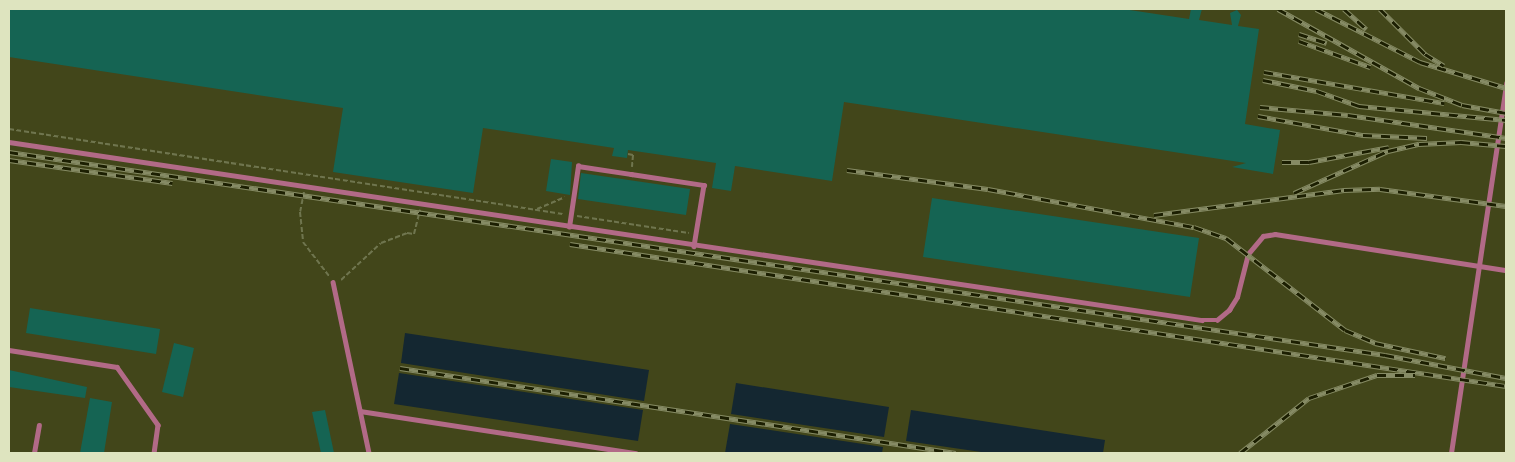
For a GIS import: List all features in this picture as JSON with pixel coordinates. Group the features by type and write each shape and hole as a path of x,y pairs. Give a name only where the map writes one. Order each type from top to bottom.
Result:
{"lane":[{"path":"1451,453 1506,83"},
{"path":"9,142 694,246 1202,320 1217,320 1229,310 1237,297 1248,254 1263,236 1275,234 1506,270"},
{"path":"569,227 578,166 704,185 694,246"},
{"path":"333,282 368,453"},
{"path":"9,350 117,368 158,425 154,453"},
{"path":"360,411 636,453"},
{"path":"34,453 39,425"}],"path":[{"path":"9,129 696,234"},
{"path":"628,154 633,155 631,174"},
{"path":"535,209 574,194"},
{"path":"341,280 381,243 407,233 414,234 421,204"},
{"path":"300,212 303,242 333,282"}],"shaded area":[{"path":"9,9 1506,9 1506,453 9,453"}],"water":[{"path":"405,333 649,370 644,401 401,363"},
{"path":"399,373 643,410 638,441 394,404"},
{"path":"736,383 889,407 884,437 731,414"},
{"path":"911,410 1105,440 1103,453 988,453 906,441"},
{"path":"730,424 883,447 882,453 725,453"}],"building":[{"path":"9,9 1123,9 1189,19 1191,9 1202,9 1199,20 1232,25 1230,13 1237,10 1241,15 1238,26 1259,29 1245,124 1280,130 1273,174 1232,167 1246,163 844,102 832,181 735,166 731,191 712,188 716,163 628,150 627,158 612,156 614,148 483,128 473,193 333,172 343,108 9,57"},
{"path":"551,159 572,162 570,195 546,191"},
{"path":"581,173 690,189 686,215 578,199"},
{"path":"932,198 1199,238 1190,297 923,257"},
{"path":"30,308 160,329 156,354 26,333"},
{"path":"174,343 194,348 183,397 162,392"},
{"path":"9,370 87,387 85,398 9,387"},
{"path":"90,398 112,402 104,453 80,453"},
{"path":"325,410 334,453 321,453 312,412"}],"railway":[{"path":"1278,9 1419,88 1462,105 1506,113"},
{"path":"1316,9 1420,62 1506,88"},
{"path":"1344,9 1366,29"},
{"path":"1380,9 1425,54 1444,66"},
{"path":"1299,34 1327,43"},
{"path":"1299,41 1370,67"},
{"path":"1264,72 1444,103"},
{"path":"1263,80 1317,91 1359,106 1506,120"},
{"path":"1260,107 1348,115 1506,138"},
{"path":"1258,116 1363,135 1427,138"},
{"path":"1294,193 1388,151 1419,144 1461,142 1506,146"},
{"path":"1282,162 1309,162 1389,147"},
{"path":"9,152 1385,355 1506,378"},
{"path":"9,160 172,183"},
{"path":"847,170 988,189 1194,227 1226,238 1345,330 1375,343 1445,358"},
{"path":"1154,215 1344,190 1380,189 1506,206"},
{"path":"570,244 1506,386"},
{"path":"400,368 956,453"},
{"path":"1240,453 1309,398 1377,375 1415,375"}]}
